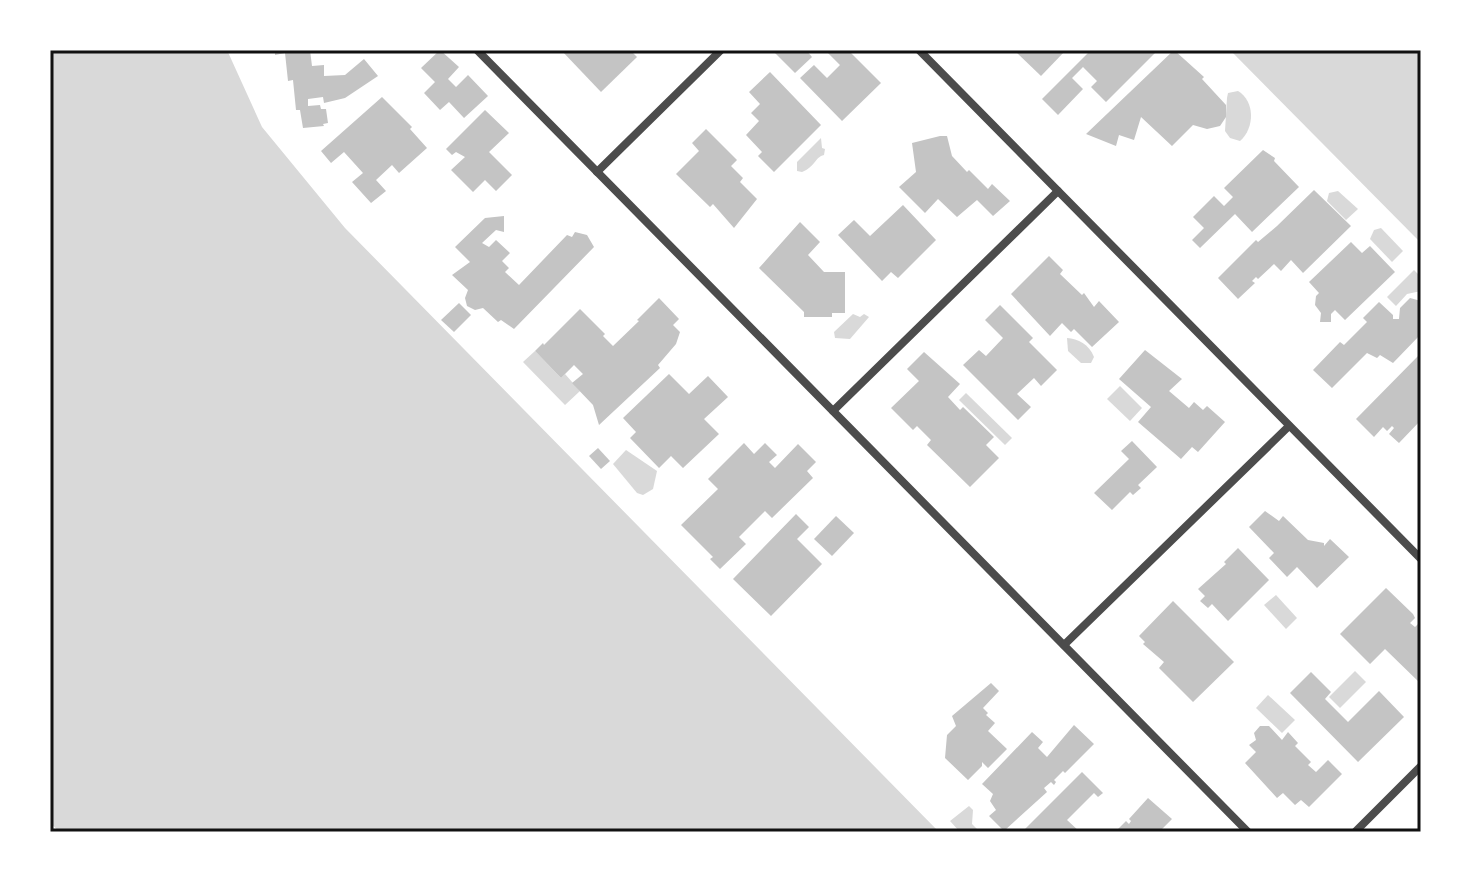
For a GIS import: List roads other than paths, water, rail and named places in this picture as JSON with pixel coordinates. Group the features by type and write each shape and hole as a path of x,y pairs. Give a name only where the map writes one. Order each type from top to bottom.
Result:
{"street":[{"path":"477,50 1248,832"},
{"path":"597,172 721,50"},
{"path":"919,50 1421,559"},
{"path":"833,411 1058,191"},
{"path":"1064,645 1289,426"},
{"path":"1355,832 1421,766"}]}
